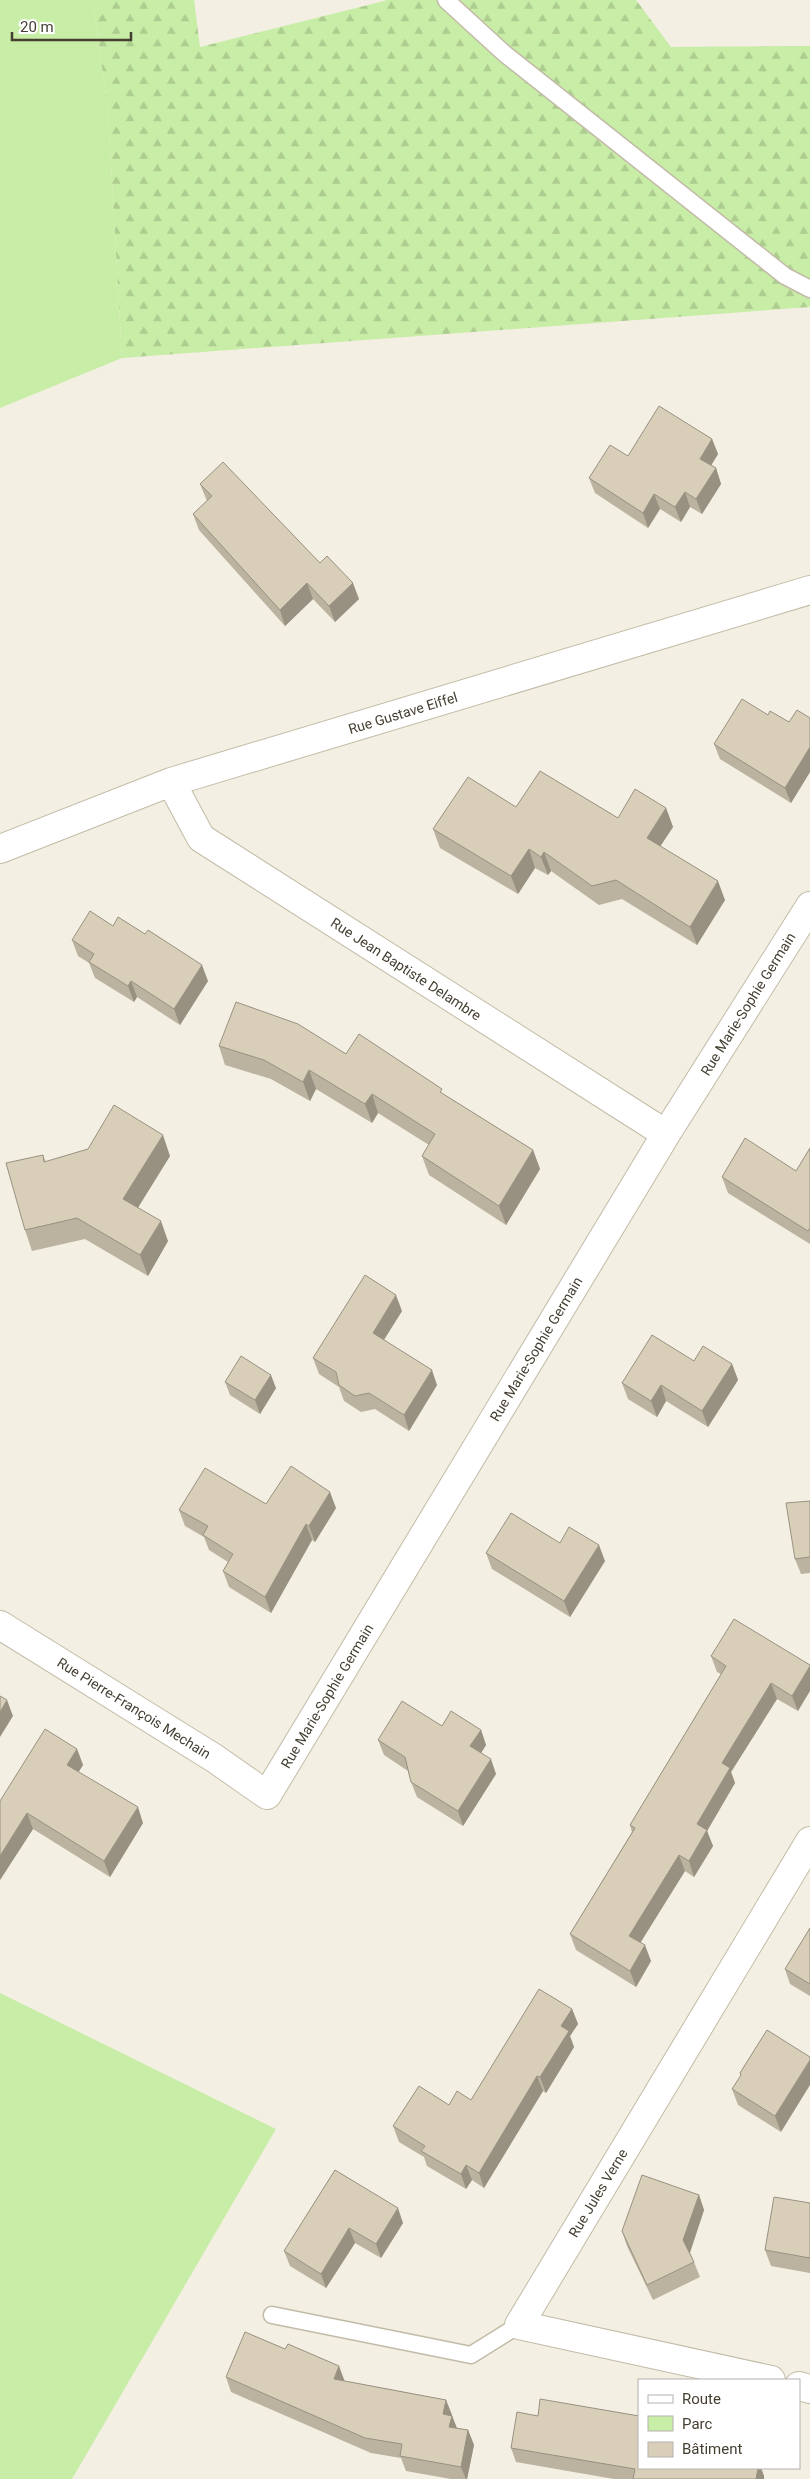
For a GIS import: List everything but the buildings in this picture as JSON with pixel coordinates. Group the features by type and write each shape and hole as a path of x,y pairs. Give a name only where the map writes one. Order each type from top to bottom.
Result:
{"street":[{"name":"Rue Gustave Eiffel","path":"0,849 171,782 810,590"},
{"name":"Rue Jean Baptiste Delambre","path":"171,782 201,838 666,1134"},
{"name":"Rue Marie-Sophie Germain","path":"267,1795 666,1134 810,906"},
{"name":"Rue Pierre-François Mechain","path":"0,1625 214,1758 267,1795"},
{"name":"Rue Jules Verne","path":"519,2325 810,1841"},
{"path":"519,2325 766,2379"}],"lane":[{"path":"446,0 505,54 785,276 810,289"},
{"path":"272,2315 471,2355 519,2325"}],"green space":[{"path":"0,0 93,0 108,111 122,358 0,408"},
{"path":"93,0 194,0 200,47 388,0 636,0 671,47 810,46 810,307 122,358 108,111"},
{"path":"0,1993 276,2129 72,2479 0,2479"}]}
